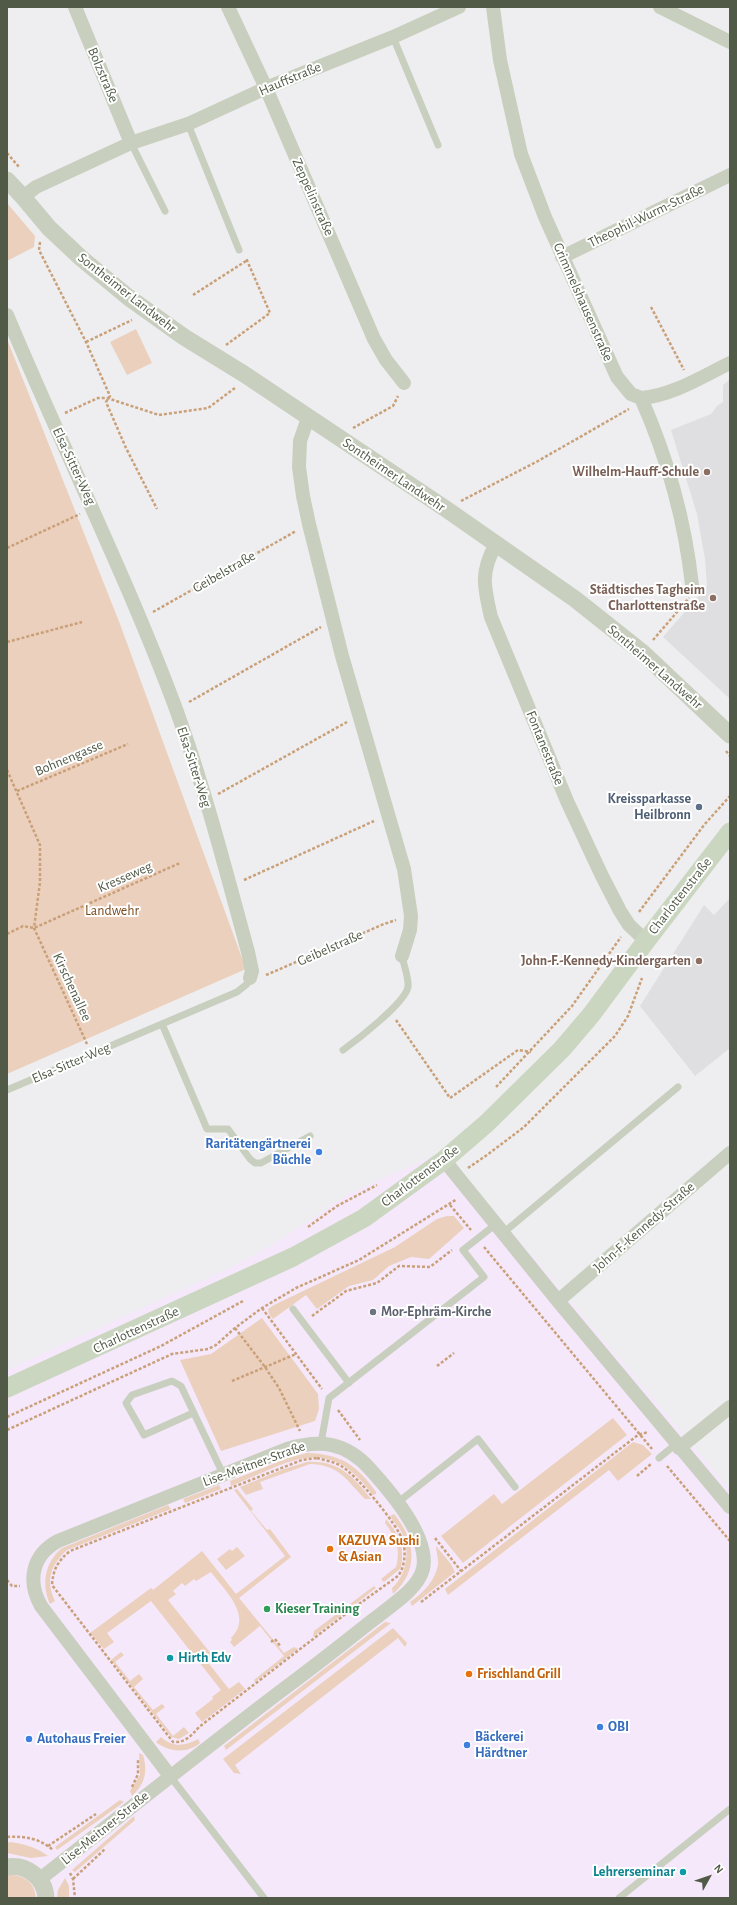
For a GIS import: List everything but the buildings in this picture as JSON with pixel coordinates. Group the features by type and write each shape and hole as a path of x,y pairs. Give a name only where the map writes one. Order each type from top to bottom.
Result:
{"main road":[{"name":"Charlottenstraße","path":"7,1388 293,1257 364,1218 444,1160 487,1123 545,1068 591,1015 646,940 730,832"}],"street":[{"name":"Bolzstraße","path":"75,7 132,143"},
{"name":"Zeppelinstraße","path":"228,7 266,88 377,345 386,360 404,383"},
{"name":"Hauffstraße","path":"23,197 36,187 132,143 188,124 266,88 393,37 459,7"},
{"name":"Grimmelshausenstraße","path":"493,7 500,60 521,154 544,217 617,377 631,394 641,398"},
{"path":"660,7 730,42"},
{"name":"Theophil-Wurm-Straße","path":"562,257 730,175"},
{"name":"Sontheimer Landwehr","path":"7,180 49,228 86,263 145,310 244,374 496,544 574,599 643,653 730,735"},
{"name":"Elsa-Sitter-Weg","path":"7,315 93,508 176,710 206,800 230,886 251,964 250,978"},
{"path":"692,585 690,561 671,480 641,398 656,396 730,363"},
{"path":"308,418 300,441 299,467 308,524 333,620 404,869 411,916 410,930 402,956"},
{"name":"Fontanestraße","path":"496,544 486,566 485,576 486,595 491,617 578,826 614,899 629,925 646,940"},
{"name":"John-F.-Kennedy-Straße","path":"558,1301 730,1153"},
{"path":"444,1160 558,1301 730,1507"},
{"path":"678,1446 730,1407"},
{"name":"Lise-Meitner-Straße","path":"40,1879 170,1776 408,1592 418,1581 424,1560 422,1547 416,1528 361,1460 350,1451 321,1443 306,1444 287,1449 51,1545 40,1556 32,1578 34,1593 41,1606 170,1776"},
{"path":"7,1867 24,1868 33,1872 40,1879 46,1891 46,1898"}],"lane":[{"path":"393,37 438,145"},
{"path":"188,124 239,250"},
{"path":"132,143 165,212"},
{"path":"343,1050 362,1036 406,994 408,987 402,956"},
{"name":"Elsa-Sitter-Weg","path":"7,1090 237,992 247,984 250,978"},
{"path":"162,1024 208,1128 228,1129 250,1159 255,1163 261,1163 310,1136"},
{"path":"321,1443 329,1398 484,1277 463,1250 477,1238 499,1228 678,1087"},
{"path":"293,1309 349,1383"},
{"path":"193,1413 144,1435 126,1403 132,1395 172,1381 181,1386 223,1474"},
{"path":"397,1503 478,1440 515,1487"},
{"path":"659,1458 678,1446"},
{"name":"Lise-Meitner-Straße","path":"170,1776 264,1898"},
{"path":"619,1898 730,1809"}],"path":[{"path":"49,228 40,240 39,250 86,342 110,396 107,398 106,402 126,448 157,509"},
{"path":"213,354 270,313 247,260 239,250"},
{"path":"193,295 247,260"},
{"path":"651,307 690,382"},
{"path":"86,342 130,321 145,310"},
{"path":"52,418 98,398 107,398 159,415 208,408 235,388 244,374"},
{"path":"351,429 394,406 404,383"},
{"path":"478,492 621,415 641,398"},
{"path":"7,548 93,508"},
{"name":"Geibelstraße","path":"140,620 308,524"},
{"path":"643,653 690,597 692,585"},
{"path":"176,710 333,620"},
{"path":"7,642 82,622"},
{"path":"206,800 360,715"},
{"name":"Bohnengasse","path":"17,791 128,744"},
{"path":"7,770 40,845 40,882 34,928 23,926 7,934"},
{"path":"494,1090 531,1052 572,1006 629,925 704,825 730,796"},
{"path":"230,886 389,814"},
{"name":"Kresseweg","path":"34,928 180,864"},
{"name":"Geibelstraße","path":"250,978 267,975 384,924 411,916"},
{"name":"Kirschenallee","path":"34,928 91,1054"},
{"path":"456,1175 487,1155 524,1127 615,1036 628,1016 643,975"},
{"path":"389,1011 450,1098 518,1050 531,1052 545,1068"},
{"path":"304,1230 337,1206 381,1184"},
{"path":"7,1430 172,1354 208,1349 216,1345 235,1328 262,1308 296,1288 359,1260 449,1205 469,1191"},
{"path":"449,1205 638,1435 730,1541"},
{"path":"310,1318 346,1291 377,1283 399,1266 430,1267 455,1248"},
{"path":"235,1328 279,1388 306,1444"},
{"path":"437,1366 454,1353"},
{"path":"232,1381 296,1354"},
{"path":"420,1603 638,1435 663,1428"},
{"path":"317,1458 341,1466 360,1482 398,1530 404,1546 402,1570 398,1576 352,1609 199,1727 190,1737 180,1742 173,1742 52,1585 53,1574 58,1562 70,1551 229,1490 302,1460 317,1458"},
{"path":"637,1476 659,1458"},
{"path":"271,1642 275,1639 281,1647"},
{"path":"130,1789 138,1774 138,1762 135,1751 146,1743"},
{"path":"48,1846 101,1810"}],"shaded area":[{"path":"730,379 730,699 663,637 707,586 705,559 697,514 671,430 711,414 717,406 723,402 723,385"},
{"name":"John-F.-Kennedy-Kindergarten","path":"730,898 730,1048 695,1076 640,1006 704,905 714,915"},
{"path":"444,1151 730,1490 730,1898 7,1898 7,1370 223,1271 274,1244 348,1194"}],"green space":[{"path":"7,203 35,236 34,247 7,261"},
{"path":"136,329 152,363 127,375 110,342"},
{"name":"Landwehr","path":"7,339 120,624 246,969 7,1074"},
{"path":"447,1216 454,1216 464,1228 429,1259 411,1257 389,1266 373,1280 349,1286 317,1309 306,1295 273,1319 269,1314 268,1309 274,1305 395,1247 437,1219"},
{"path":"262,1318 318,1394 319,1409 315,1421 221,1451 180,1360 211,1354"},
{"path":"613,1418 627,1435 463,1563 441,1536 494,1494 502,1504"},
{"path":"633,1442 643,1445 652,1454 618,1481 609,1470 448,1595 445,1589"},
{"path":"307,1453 329,1456 347,1463 362,1475 376,1494 373,1495 356,1476 340,1464 323,1458 307,1458 290,1462 272,1468 231,1486 230,1481 288,1458"},
{"path":"307,1462 328,1464 344,1471 358,1483 371,1499 365,1499 342,1475 336,1471 329,1467 310,1464 260,1482 263,1489 246,1495 240,1487 284,1469"},
{"path":"219,1485 221,1489 185,1503 183,1499"},
{"path":"237,1489 253,1509 251,1511 267,1530 270,1529 291,1557 239,1598 284,1653 294,1647 298,1649 255,1682 254,1680 284,1656 260,1626 234,1647 230,1642 237,1630 239,1621 238,1612 229,1595 211,1572 196,1581 194,1579 185,1586 182,1583 173,1591 176,1594 168,1600 212,1655 206,1660 229,1689 239,1682 245,1689 202,1722 195,1713 213,1699 212,1697 221,1690 151,1601 107,1633 114,1642 104,1649 90,1633 151,1588 153,1590 202,1551 236,1594 285,1556 234,1490"},
{"path":"168,1505 171,1509 67,1550 57,1561 51,1573 50,1586 55,1601 50,1604 46,1589 46,1574 52,1560 62,1548"},
{"path":"394,1514 406,1534 412,1554 408,1575 402,1585 393,1594 392,1588 401,1576 407,1554 401,1531 390,1516"},
{"path":"386,1519 400,1541 402,1560 401,1568 384,1582 381,1579 396,1567 398,1555 395,1539 385,1523"},
{"path":"436,1546 451,1564 455,1572 412,1606 410,1602 428,1586 436,1571 438,1563"},
{"path":"237,1547 245,1556 226,1570 217,1559 230,1549 232,1551"},
{"path":"374,1586 376,1588 313,1637 314,1631"},
{"path":"385,1622 391,1623 226,1750 224,1746"},
{"path":"393,1628 407,1643 405,1647 398,1638 235,1765 241,1774 234,1773 223,1759"},
{"path":"121,1652 124,1655 115,1662 130,1681 139,1674 143,1679 134,1687 153,1710 162,1704 165,1707 156,1714 173,1736 184,1727 189,1733 179,1739 171,1737 111,1660"},
{"path":"161,1737 170,1743 179,1745 198,1739 200,1743 190,1749 172,1750 156,1742"},
{"path":"139,1753 143,1755 145,1772 143,1782 132,1796 130,1791 140,1775"},
{"path":"120,1800 124,1802 57,1850 55,1847"},
{"path":"134,1816 135,1820 75,1872 72,1870"},
{"path":"10,1842 30,1846 48,1856 31,1858 7,1853 7,1843"},
{"path":"7,1875 23,1877 27,1880 33,1887 36,1898 7,1898"},
{"path":"65,1878 69,1886 69,1898 57,1898 58,1890"}],"place":[{"name":"Wilhelm-Hauff-Schule","path":"707,472"},
{"name":"Städtisches Tagheim Charlottenstraße","path":"713,598"},
{"name":"Kreissparkasse Heilbronn","path":"699,807"},
{"name":"John-F.-Kennedy-Kindergarten","path":"699,961"},
{"name":"Raritätengärtnerei Büchle","path":"319,1152"},
{"name":"Mor-Ephräm-Kirche","path":"373,1312"},
{"name":"KAZUYA Sushi & Asian","path":"330,1549"},
{"name":"Kieser Training","path":"267,1609"},
{"name":"Hirth Edv","path":"170,1658"},
{"name":"Frischland Grill","path":"469,1674"},
{"name":"OBI","path":"600,1727"},
{"name":"Autohaus Freier","path":"29,1739"},
{"name":"Bäckerei Härdtner","path":"467,1745"},
{"name":"Lehrerseminar","path":"683,1872"}]}
